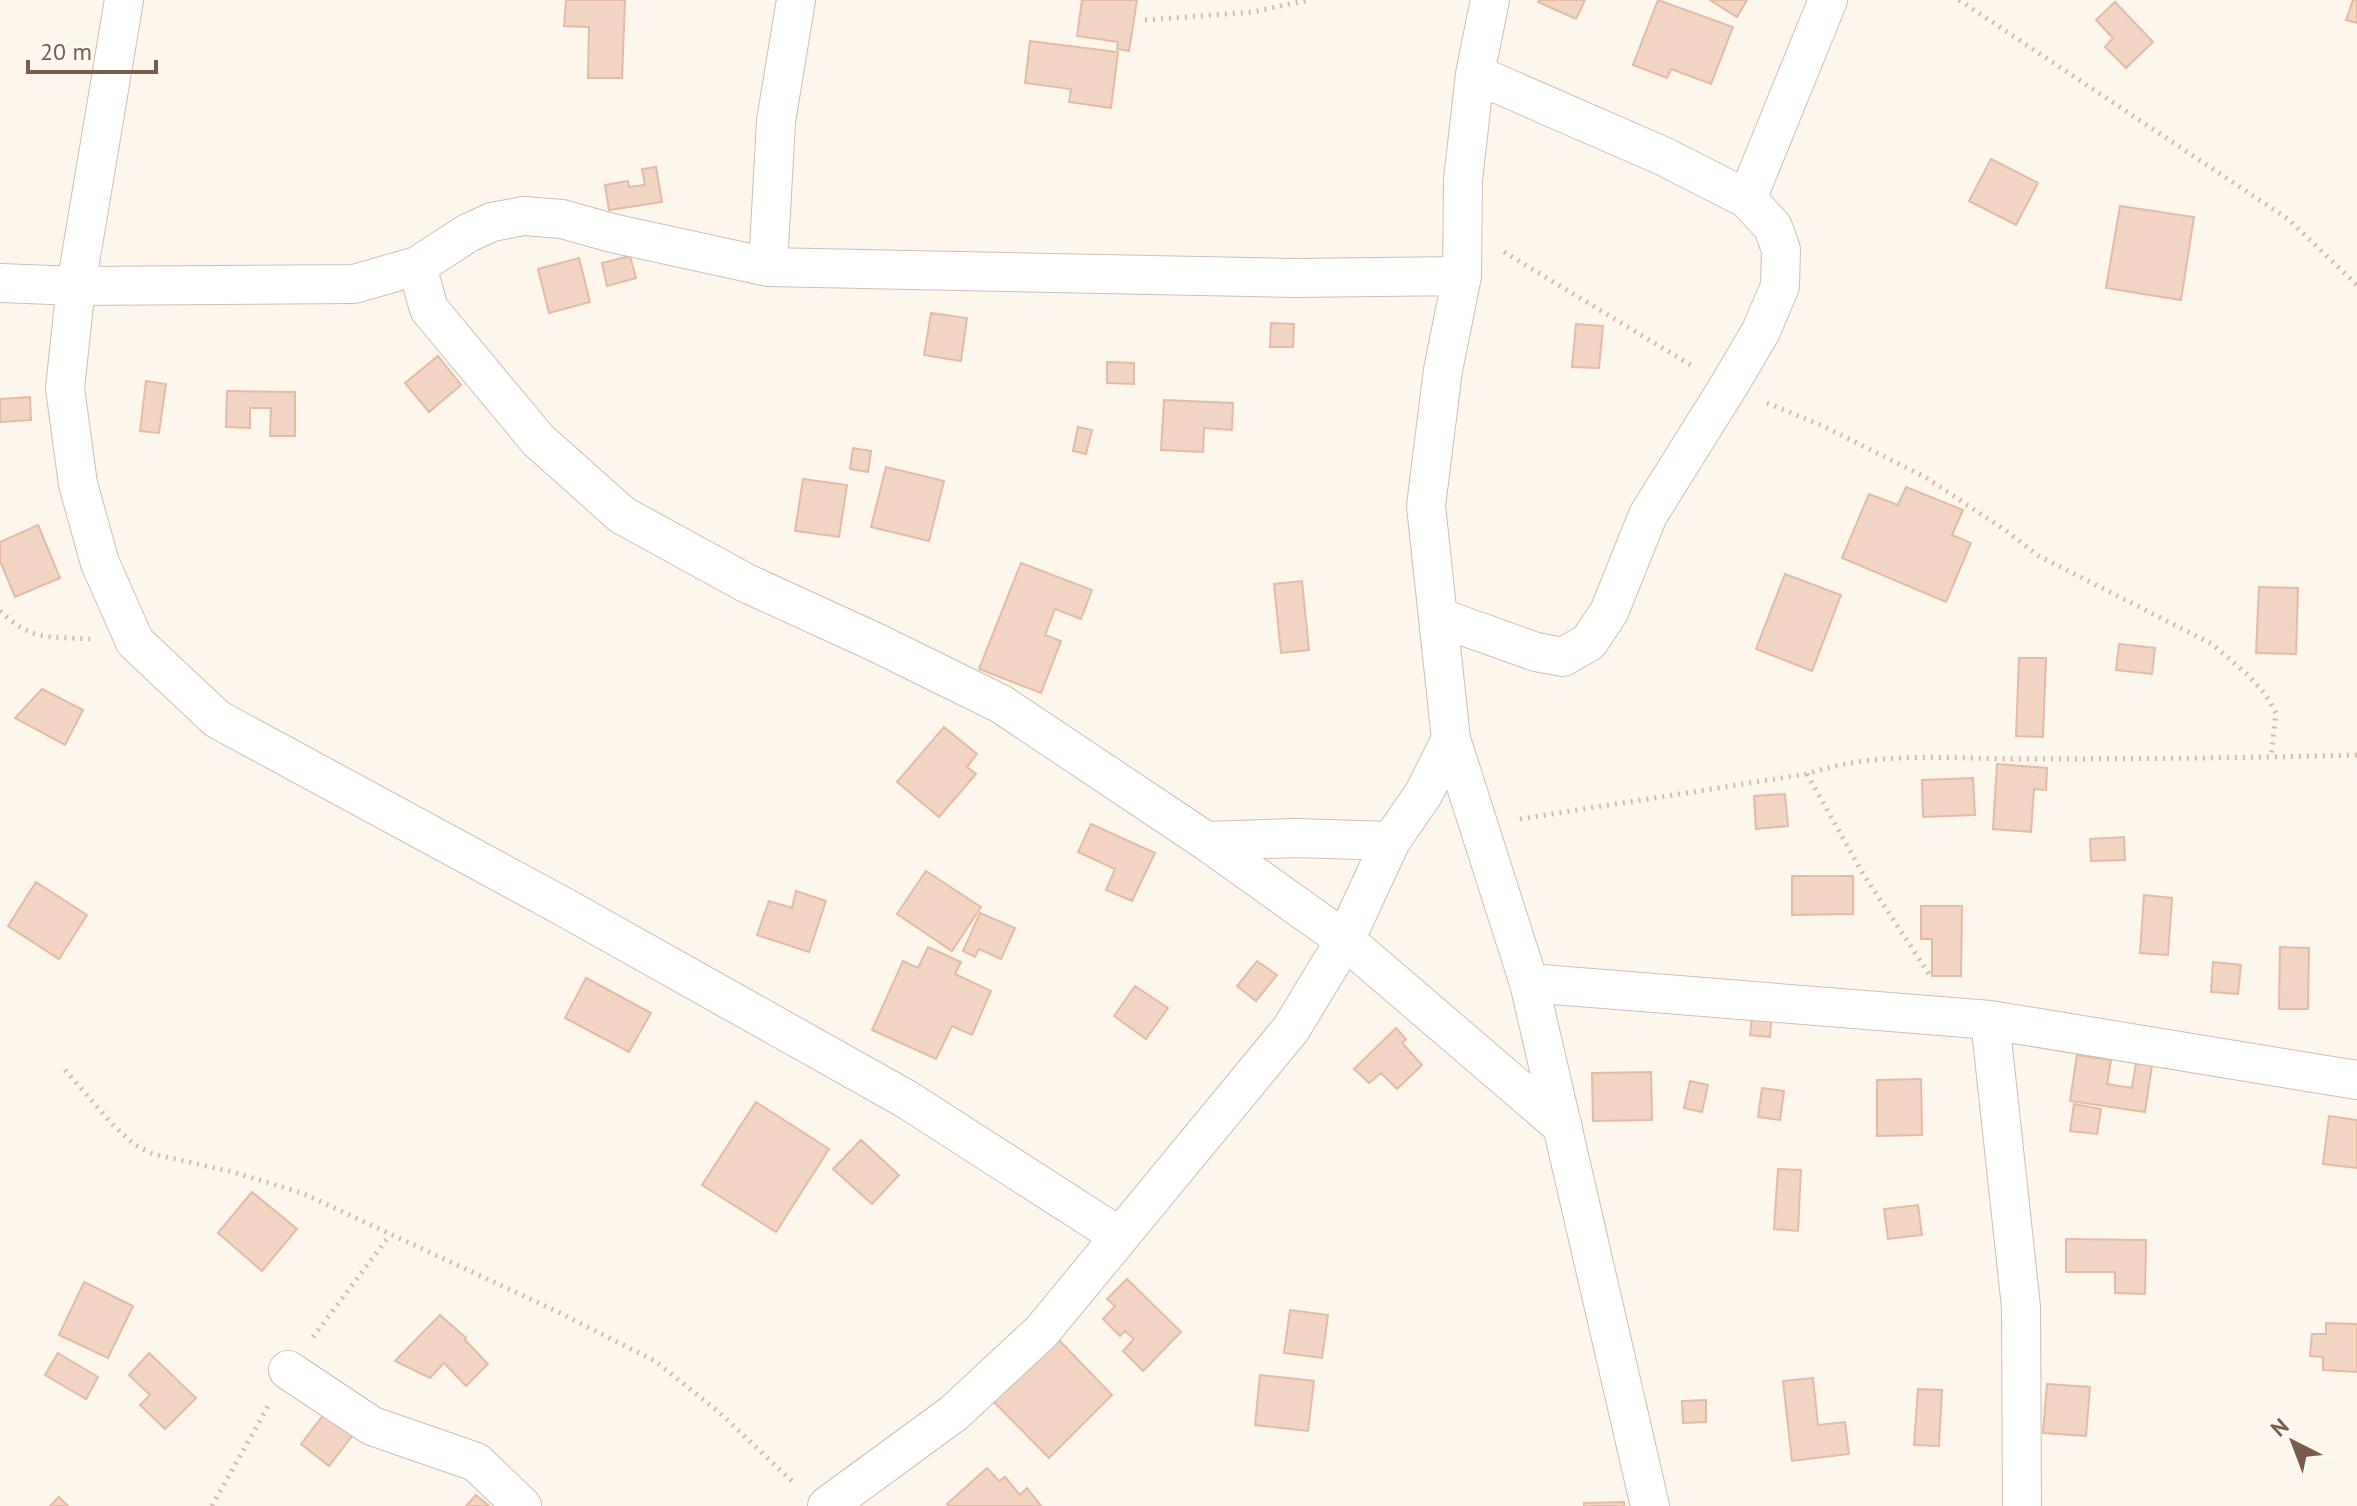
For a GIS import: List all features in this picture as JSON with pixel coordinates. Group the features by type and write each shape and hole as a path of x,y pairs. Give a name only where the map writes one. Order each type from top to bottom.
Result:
{"street":[{"path":"124,0 76,286 65,388 78,484 100,563 135,642 217,719 578,915 906,1099 1119,1236"},
{"path":"768,267 776,121 796,0"},
{"path":"1490,0 1475,74 1463,180 1462,276 1443,370 1426,506 1451,739 1529,983 1650,1506"},
{"path":"1747,199 1828,0"},
{"path":"1438,617 1536,652 1563,657 1589,642 1609,612 1648,515 1761,331 1780,286 1781,250 1773,227 1747,199 1665,157 1475,74"},
{"path":"0,283 76,286 354,284 417,266 492,222 524,216 562,219 768,267 1295,278 1462,276"},
{"path":"417,266 429,309 538,440 622,515 746,583 1001,704 1206,841 1345,940 1563,1127"},
{"path":"827,1506 954,1413 1042,1331 1291,1029 1345,940 1391,841 1424,793 1451,739"},
{"path":"1206,841 1296,838 1391,841"},
{"path":"1529,983 1974,1019 2357,1080"},
{"path":"1974,1019 2021,1307 2022,1506"},
{"path":"288,1370 372,1426 476,1462 522,1506"}],"path":[{"path":"1145,20 1253,12 1308,0"},
{"path":"1959,0 2288,219 2357,285"},
{"path":"1463,227 1728,387 1823,426 1925,477 2039,556 2212,644 2248,675 2265,694 2276,713 2271,757"},
{"path":"0,611 16,626 39,637 135,642"},
{"path":"1480,826 1807,774 1837,764 1898,756 2021,759 2357,755"},
{"path":"1807,774 1862,872 1974,1019"},
{"path":"65,1070 114,1126 135,1145 153,1154 233,1172 302,1193 554,1310 655,1361 720,1413 796,1485"}],"building":[{"path":"566,0 625,0 622,78 588,78 589,27 564,26"},
{"path":"1082,0 1137,0 1129,51 1117,49 1118,42 1077,36"},
{"path":"1539,0 1585,0 1576,19"},
{"path":"1658,0 1733,27 1711,84 1671,69 1667,78 1633,65"},
{"path":"1710,0 1747,0 1737,17"},
{"path":"2353,0 2357,0 2357,23 2346,20"},
{"path":"2115,2 2153,42 2126,68 2105,47 2113,38 2096,20"},
{"path":"1030,41 1118,52 1111,108 1069,102 1071,89 1025,83"},
{"path":"1991,159 2038,183 2016,225 1969,201"},
{"path":"656,167 662,202 609,210 605,185 628,181 629,187 645,185 642,169"},
{"path":"2120,206 2194,217 2181,300 2106,288"},
{"path":"630,256 636,278 607,286 602,263"},
{"path":"579,258 590,302 549,313 538,269"},
{"path":"931,313 967,318 961,361 924,355"},
{"path":"1271,323 1294,324 1293,347 1270,347"},
{"path":"1576,324 1603,326 1599,368 1572,367"},
{"path":"438,356 461,385 429,412 405,383"},
{"path":"1107,362 1134,363 1134,384 1107,383"},
{"path":"146,381 166,384 159,433 140,431"},
{"path":"227,391 295,392 295,436 270,436 271,408 250,408 250,428 226,427"},
{"path":"30,397 31,420 0,422 0,399"},
{"path":"1164,400 1233,403 1232,430 1204,428 1203,452 1161,450"},
{"path":"1078,427 1092,430 1086,454 1073,451"},
{"path":"853,448 871,451 868,472 850,469"},
{"path":"886,467 944,481 929,541 871,527"},
{"path":"803,479 847,485 839,537 795,531"},
{"path":"1906,487 1963,510 1952,535 1971,543 1946,602 1842,558 1869,494 1898,505"},
{"path":"38,525 60,578 15,597 0,561 0,542"},
{"path":"1021,563 1092,590 1081,619 1055,609 1045,635 1061,641 1041,693 979,669"},
{"path":"1785,574 1841,595 1812,671 1756,649"},
{"path":"1302,581 1309,650 1281,653 1274,584"},
{"path":"2259,587 2298,588 2296,654 2256,653"},
{"path":"2119,644 2155,648 2152,674 2116,670"},
{"path":"2019,658 2046,658 2043,737 2016,736"},
{"path":"42,689 83,710 65,745 15,718"},
{"path":"944,727 977,754 967,767 976,774 939,817 897,782"},
{"path":"1997,764 2047,768 2046,790 2034,789 2031,832 1993,829"},
{"path":"1973,778 1975,815 1923,817 1922,780"},
{"path":"1785,794 1788,826 1756,829 1754,796"},
{"path":"1091,824 1155,853 1132,901 1106,890 1115,869 1078,852"},
{"path":"2124,837 2125,860 2091,861 2090,839"},
{"path":"926,871 981,907 952,951 897,914"},
{"path":"1792,876 1853,876 1853,914 1792,915"},
{"path":"36,882 87,915 59,959 8,926"},
{"path":"796,891 826,901 809,952 757,935 769,901 792,908"},
{"path":"2144,895 2172,898 2168,955 2140,953"},
{"path":"1921,906 1962,906 1961,976 1932,976 1932,939 1921,939"},
{"path":"980,913 1015,928 1001,959 979,949 975,957 963,951"},
{"path":"928,947 961,962 955,974 991,991 972,1035 952,1026 936,1059 872,1030 903,961 918,968"},
{"path":"2280,947 2309,948 2308,1009 2279,1009"},
{"path":"1257,961 1277,975 1256,1001 1237,986"},
{"path":"2213,962 2241,965 2238,994 2211,992"},
{"path":"586,978 651,1013 629,1052 565,1018"},
{"path":"1135,986 1168,1008 1146,1039 1114,1016"},
{"path":"1753,1009 1772,1011 1770,1037 1750,1035"},
{"path":"1396,1028 1406,1039 1402,1043 1422,1065 1397,1089 1381,1073 1369,1083 1354,1069"},
{"path":"2077,1055 2111,1060 2107,1084 2132,1088 2136,1063 2152,1065 2145,1112 2070,1101"},
{"path":"1651,1072 1652,1120 1593,1121 1592,1073"},
{"path":"1921,1079 1922,1135 1877,1136 1877,1080"},
{"path":"1690,1081 1708,1085 1702,1112 1684,1108"},
{"path":"1762,1088 1784,1091 1780,1120 1758,1117"},
{"path":"756,1102 829,1149 776,1232 702,1185"},
{"path":"2074,1104 2101,1109 2097,1134 2070,1131"},
{"path":"2329,1116 2357,1120 2357,1168 2323,1164"},
{"path":"861,1140 899,1175 872,1204 833,1169"},
{"path":"1778,1169 1801,1170 1798,1231 1774,1229"},
{"path":"252,1192 297,1229 262,1271 218,1233"},
{"path":"1918,1205 1922,1235 1888,1239 1884,1209"},
{"path":"2066,1239 2146,1240 2145,1294 2115,1293 2115,1272 2066,1272"},
{"path":"1127,1279 1181,1332 1143,1371 1123,1351 1134,1339 1125,1331 1120,1336 1103,1319 1115,1306 1107,1299"},
{"path":"84,1282 133,1306 108,1358 59,1335"},
{"path":"1290,1310 1328,1315 1322,1358 1284,1353"},
{"path":"440,1315 466,1338 488,1364 466,1386 444,1363 430,1378 395,1361"},
{"path":"2326,1323 2357,1324 2357,1372 2323,1370 2323,1357 2310,1356 2312,1334 2326,1334"},
{"path":"1054,1335 1112,1395 1049,1458 990,1398"},
{"path":"58,1353 98,1377 86,1399 45,1375"},
{"path":"149,1353 196,1398 165,1429 140,1405 150,1395 129,1375"},
{"path":"1260,1375 1314,1381 1308,1431 1255,1425"},
{"path":"1813,1378 1818,1425 1845,1422 1849,1454 1792,1461 1783,1381"},
{"path":"2047,1384 2090,1387 2086,1436 2043,1433"},
{"path":"1918,1389 1942,1390 1939,1446 1914,1445"},
{"path":"1706,1400 1706,1422 1683,1423 1682,1401"},
{"path":"331,1405 359,1427 329,1466 301,1444"},
{"path":"987,1468 999,1481 1005,1477 1020,1495 1027,1488 1041,1506 947,1504"},
{"path":"476,1495 489,1506 466,1506"},
{"path":"59,1497 68,1506 50,1506"},
{"path":"1624,1502 1624,1506 1584,1506 1584,1503"}]}
